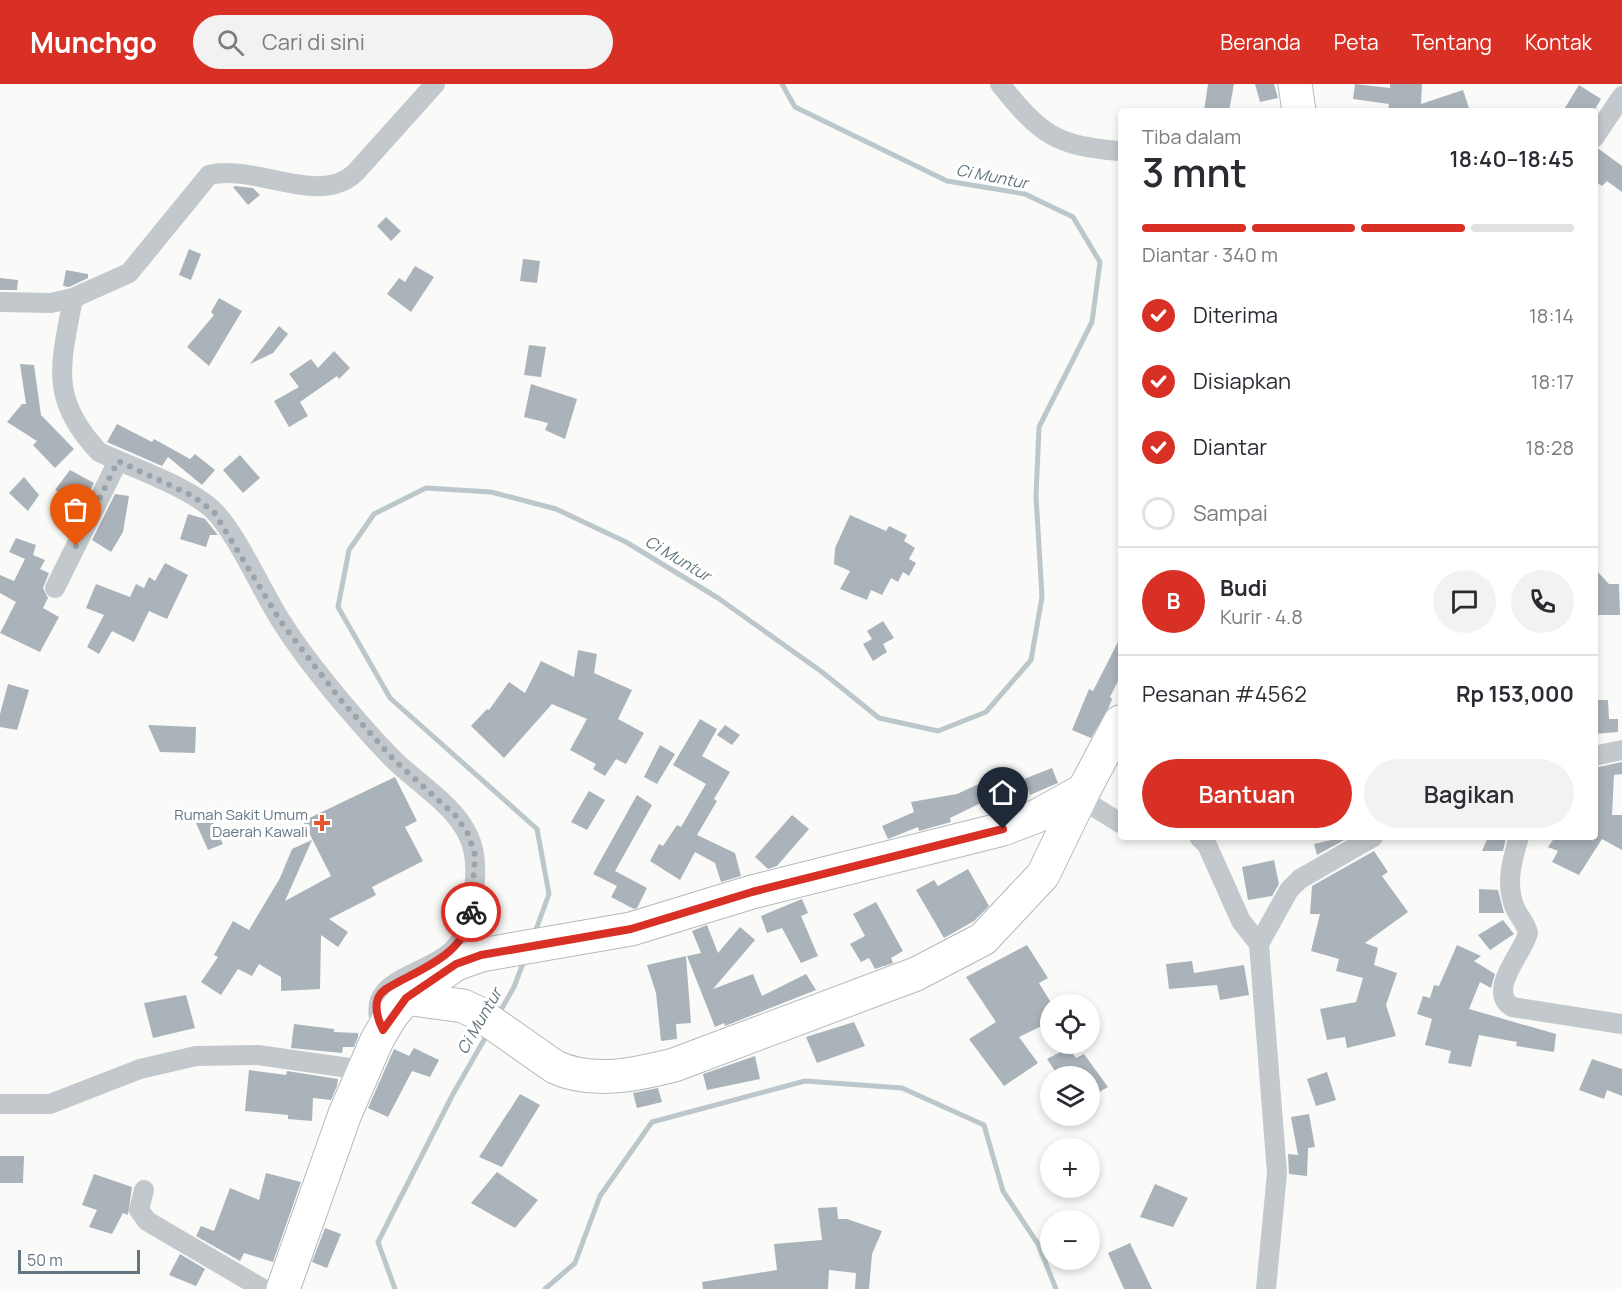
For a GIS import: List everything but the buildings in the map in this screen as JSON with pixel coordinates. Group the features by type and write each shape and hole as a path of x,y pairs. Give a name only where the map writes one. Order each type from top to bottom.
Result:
{"highway":[{"path":"1294,84 1298,108"},
{"path":"406,998 463,1006 478,1013 555,1068 578,1076 635,1075 664,1068 916,974 983,939 1043,875 1118,726"},
{"path":"283,1289 363,1070 383,1030 406,998 456,964 481,955 631,929 752,892 1003,829 1082,794"}],"street":[{"path":"0,302 51,303 73,298 133,270 209,175 230,172 318,187 330,186 348,179 435,84"},
{"path":"1000,84 1025,115 1044,132 1074,144 1118,151"},
{"path":"1598,132 1622,96"},
{"path":"73,298 62,357 61,385 67,408 93,446 99,452 193,496 214,512 281,622 315,668 373,737 456,816 468,834 475,855 469,924 458,945 432,965 384,990 378,999 376,1016 383,1030"},
{"path":"55,588 118,461"},
{"path":"1598,755 1622,750"},
{"path":"1082,794 1118,821"},
{"path":"1202,840 1207,845 1241,921 1259,944"},
{"path":"1266,1289 1277,1173 1259,944 1288,890 1300,879 1368,840"},
{"path":"1518,840 1510,870 1510,883 1515,907 1528,933 1507,973 1504,991 1506,1002 1512,1007 1622,1024"},
{"path":"0,1104 50,1104 159,1063 215,1054 258,1055 363,1070"},
{"path":"144,1190 139,1210 147,1221 263,1289"}],"waterway":[{"name":"Ci Muntur","path":"534,935 549,894 537,829 390,698 338,607 349,550 374,514 426,488 491,492 556,509 626,542 718,598 822,672 879,718 938,731 986,712 1031,660 1042,597 1036,496 1039,427 1092,322 1100,262 1073,217 1025,194 947,181 795,107 782,84"},
{"name":"Ci Muntur","path":"498,1015 514,987 525,958"},
{"name":"Ci Muntur","path":"395,1289 378,1242 453,1094 488,1033"},
{"name":"Ci Muntur","path":"545,1289 575,1263 600,1196 652,1122 805,1081 902,1088 984,1125 1003,1191 1038,1244 1056,1289"}],"way so far":[{"path":"76,546 118,461 193,496 214,512 281,622 315,668 352,714 395,761 456,816 468,834 475,855 471,912"}],"place":[{"name":"Rumah Sakit Umum Daerah Kawali","path":"322,823"}],"route":[{"path":"471,912 469,924 458,945 432,965 384,990 378,999 376,1016 383,1030 406,998 456,964 481,955 631,929 752,892 931,845 1003,829"}]}
